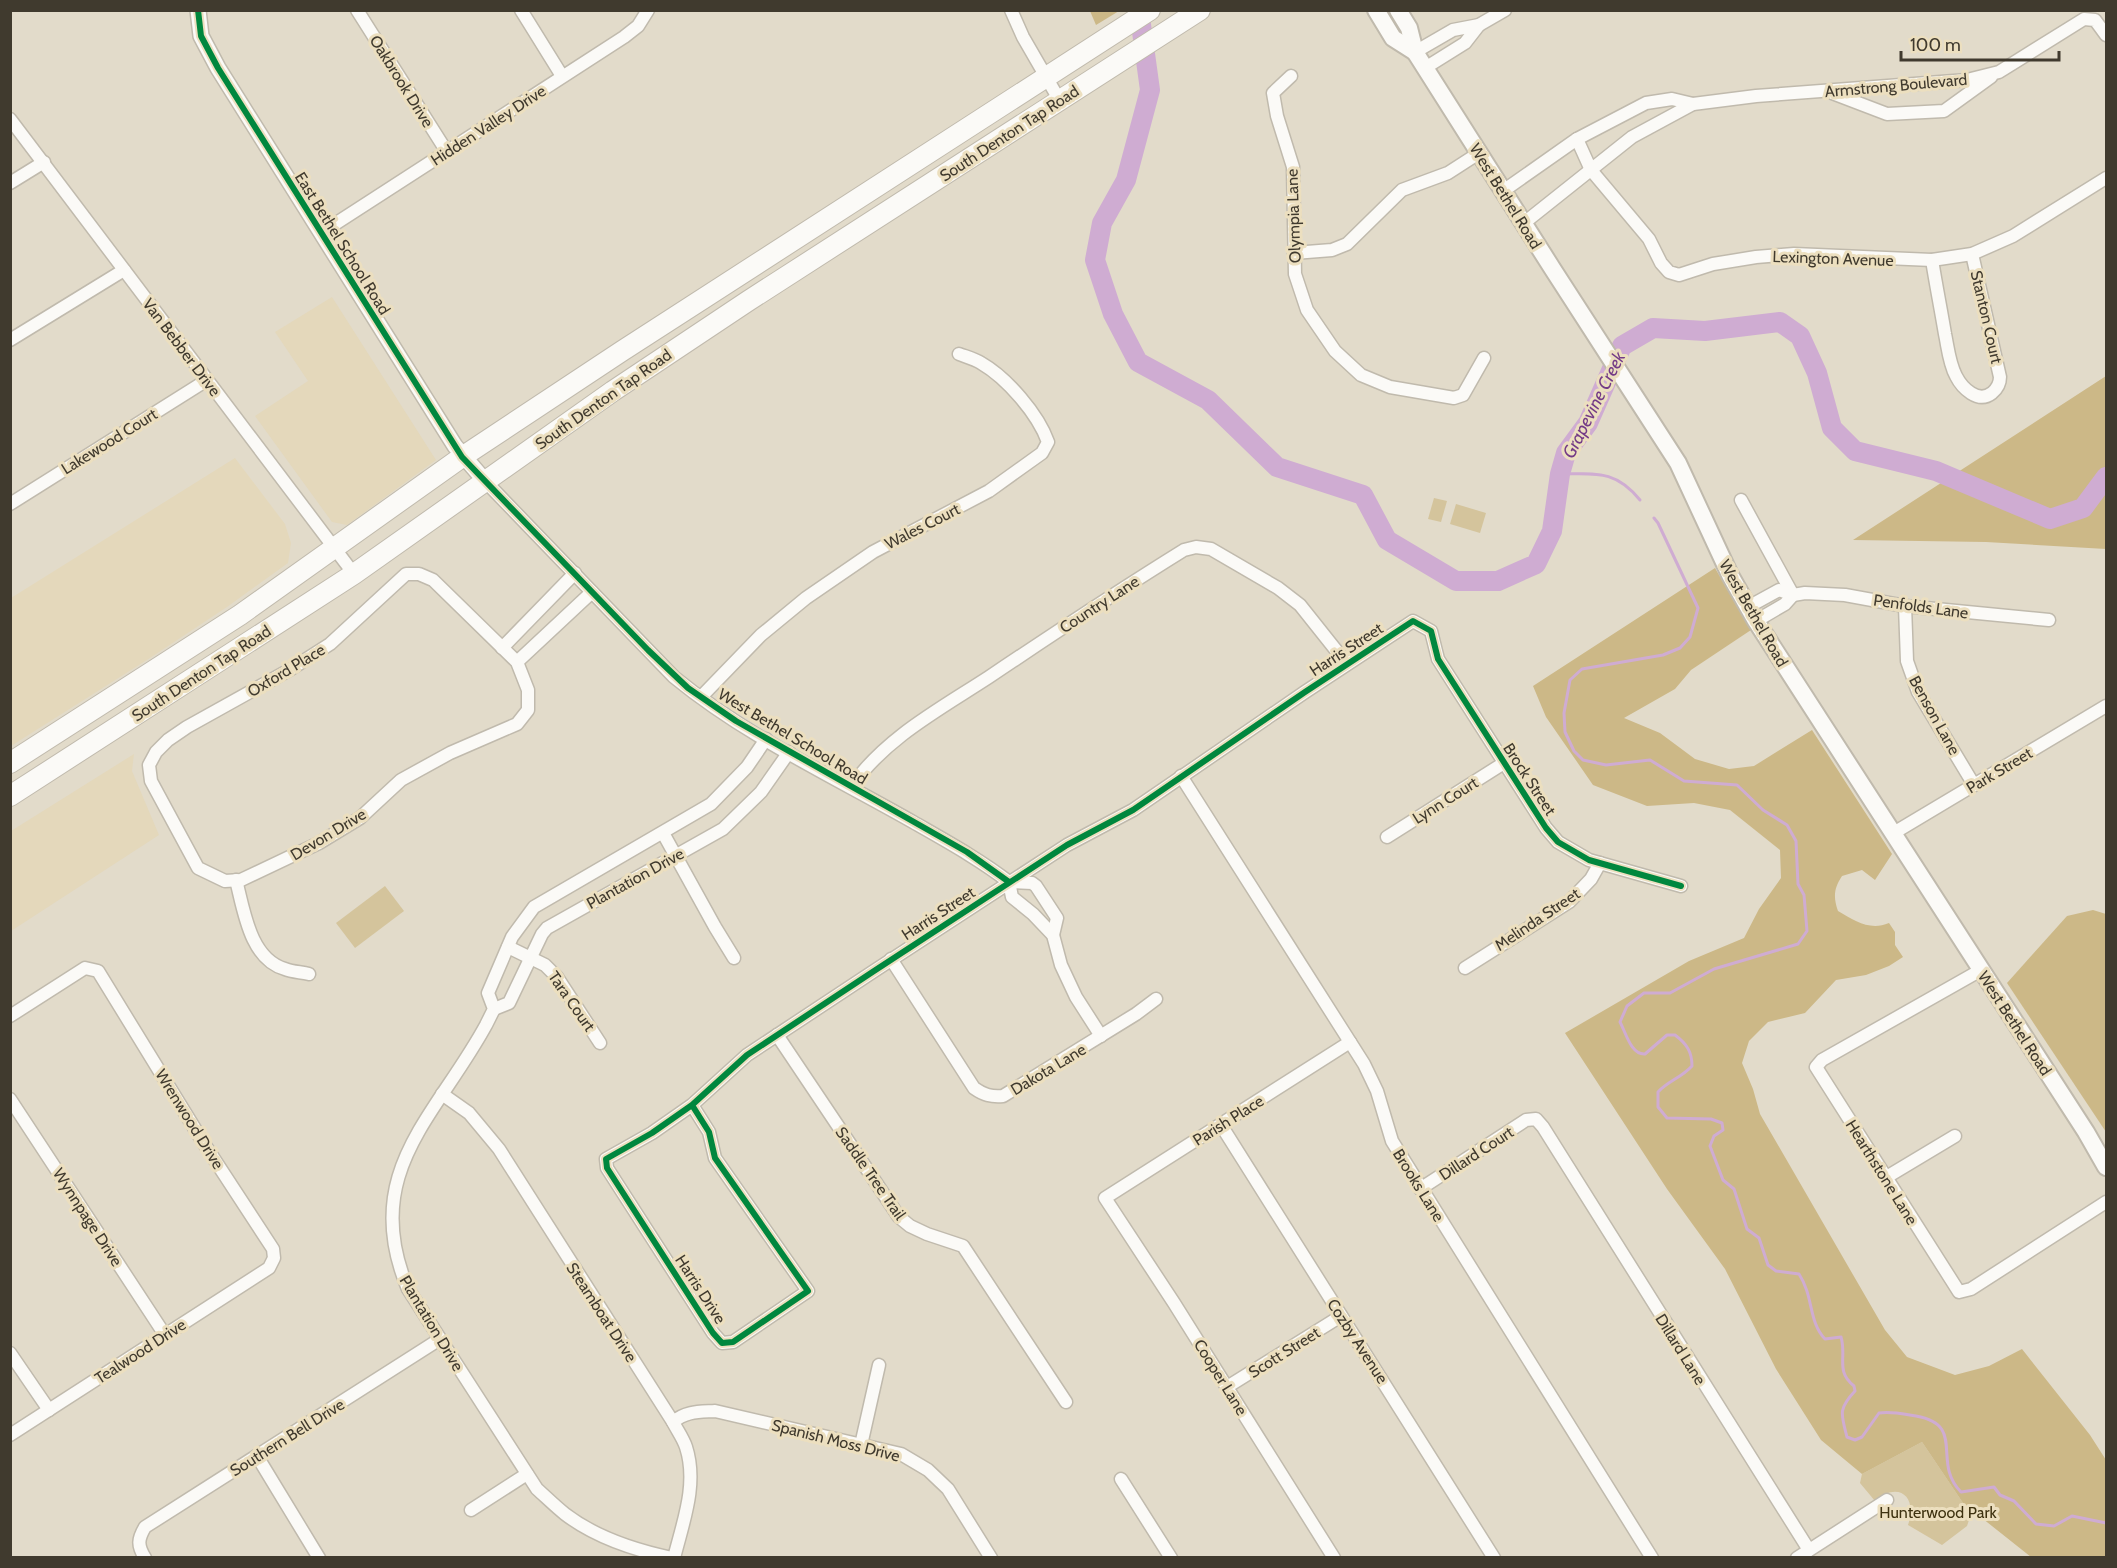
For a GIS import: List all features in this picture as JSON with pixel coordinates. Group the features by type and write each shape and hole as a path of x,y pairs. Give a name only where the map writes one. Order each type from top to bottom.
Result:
{"main road":[{"name":"South Denton Tap Road","path":"10,763 240,615 462,457 1150,10"},
{"name":"South Denton Tap Road","path":"10,796 354,574 613,391 750,299 1200,10"},
{"name":"West Bethel Road","path":"1376,10 1393,38 1415,52"},
{"name":"West Bethel Road","path":"1398,10 1409,28 1415,52 1678,463 1730,575 1752,614 2106,1167"},
{"path":"850,205 864,226"},
{"path":"736,278 750,299"},
{"path":"138,681 153,704"}],"street":[{"name":"East Bethel School Road","path":"198,10 201,36 208,52 462,457 485,481"},
{"name":"Oakbrook Drive","path":"357,10 447,152"},
{"path":"521,10 562,76"},
{"name":"Hidden Valley Drive","path":"321,233 638,26 648,10"},
{"path":"1011,10 1015,22 1060,101"},
{"path":"1415,52 1453,30 1479,24 1505,10"},
{"name":"Armstrong Boulevard","path":"1524,223 1632,137 1693,105 1756,96 1967,80 1999,72 2097,23"},
{"path":"1425,68 1465,43 1479,24"},
{"path":"1828,91 1887,114 1944,111 1999,72"},
{"name":"Olympia Lane","path":"1291,76 1273,93 1277,116 1293,167 1295,274 1307,310 1335,351 1361,375 1390,387 1454,398 1463,395 1484,358"},
{"name":"Armstrong Boulevard","path":"1503,191 1577,139 1646,102 1672,99 1693,105"},
{"name":"Van Bebber Drive","path":"10,119 354,574"},
{"name":"Lexington Avenue","path":"1577,139 1590,170 1649,239 1661,263 1669,272 1679,274 1713,264 1756,256 1794,254 1932,260 1972,254 2013,236 2106,178"},
{"path":"1294,253 1332,250 1347,244 1402,190 1448,173 1479,153"},
{"path":"10,183 44,162"},
{"name":"Stanton Court","path":"1932,260 1955,375 1969,392 1982,397 1988,396 1996,389 2000,383 2000,376 1972,254"},
{"path":"10,340 124,270"},
{"name":"Wales Court","path":"701,697 761,635 806,598 873,552 989,491 1042,453 1048,442 1043,429 1011,387 980,362 959,354"},
{"name":"Lakewood Court","path":"10,504 207,380"},
{"name":"West Bethel School Road","path":"485,481 674,677 736,722 967,852 1009,882"},
{"path":"1741,500 1793,595"},
{"name":"Country Lane","path":"851,787 866,766 897,737 1110,597 1190,548 1211,549 1278,588 1300,606 1347,664"},
{"path":"575,573 502,648 517,662 592,592"},
{"name":"Oxford Place","path":"230,881 198,868 151,781 149,765 156,752 168,740 330,644 406,574 419,574 433,580 502,648"},
{"name":"Penfolds Lane","path":"1752,614 1779,590 1793,595 1805,593 1845,596 1905,606 2049,620"},
{"name":"Benson Lane","path":"1905,606 1906,661 1918,692 1974,785"},
{"name":"Harris Street","path":"606,1159 652,1133 692,1105 747,1055 891,959 1067,845 1133,810 1413,621"},
{"name":"Brock Street","path":"1413,621 1431,631 1438,659 1546,828 1558,842 1589,860 1681,886"},
{"name":"Devon Drive","path":"230,881 242,880 319,843 360,818 401,780 450,753 517,724 528,710 528,690 517,662"},
{"name":"Park Street","path":"1892,834 2106,706"},
{"name":"Plantation Drive","path":"494,1008 488,993 508,947 524,919 534,907 663,833 717,798 747,766 766,739"},
{"name":"Plantation Drive","path":"673,1557 645,1552 583,1526 565,1514 537,1489 408,1288 393,1240 392,1222 398,1175 408,1148 419,1128 481,1034 494,1008 509,1003 547,928 723,829 761,792 789,752"},
{"name":"Lynn Court","path":"1387,837 1504,763"},
{"name":"Brooks Lane","path":"1181,776 1364,1064 1377,1090 1392,1142 1420,1189 1652,1557"},
{"path":"663,833 734,958"},
{"name":"Melinda Street","path":"1465,968 1569,902 1591,879 1600,863"},
{"path":"230,881 262,954 283,969 309,974"},
{"path":"1053,935 1033,914 1012,897 1009,882 1036,885 1057,918 1053,935 1061,965 1101,1036"},
{"name":"Tara Court","path":"508,947 545,965 558,977 600,1043"},
{"name":"Dakota Lane","path":"891,959 974,1088 993,1097 1004,1096 1156,999"},
{"name":"Wrenwood Drive","path":"10,1016 85,968 98,971 203,1142 273,1249 274,1258 269,1268"},
{"name":"Hearthstone Lane","path":"1981,970 1822,1059 1816,1067 1884,1178 1959,1292 1971,1289 2106,1202"},
{"name":"Saddle Tree Trail","path":"777,1035 898,1217 910,1227 963,1246 1066,1402"},
{"name":"Parish Place","path":"1105,1198 1350,1042"},
{"name":"Steamboat Drive","path":"442,1095 469,1113 499,1149 685,1444 691,1484 673,1557"},
{"name":"Wynnpage Drive","path":"10,1099 165,1335"},
{"name":"Harris Drive","path":"606,1159 607,1168 713,1333 722,1342 733,1342 808,1291 715,1158 709,1132 692,1105"},
{"name":"Dillard Court","path":"1420,1189 1526,1120 1536,1119 1555,1146"},
{"name":"Cozby Avenue","path":"1221,1125 1494,1557"},
{"path":"1884,1178 1955,1136"},
{"name":"Dillard Lane","path":"1555,1146 1809,1550"},
{"name":"Cooper Lane","path":"1105,1198 1334,1557"},
{"name":"Tealwood Drive","path":"10,1435 269,1268"},
{"name":"Scott Street","path":"1227,1387 1341,1316"},
{"name":"Southern Bell Drive","path":"145,1557 140,1550 138,1539 146,1527 440,1339"},
{"path":"10,1353 48,1410"},
{"path":"861,1445 879,1365"},
{"name":"Spanish Moss Drive","path":"673,1422 680,1415 715,1411 901,1454 928,1470 948,1489 991,1557"},
{"path":"256,1456 319,1557"},
{"path":"471,1510 527,1474"},
{"path":"1121,1479 1171,1557"},
{"path":"1797,1557 1887,1500"}],"shaded area":[{"path":"1090,11 1119,11 1096,25"},
{"path":"332,297 436,460 347,525 332,522 255,416 308,381 275,332"},
{"path":"2106,376 2106,549 1986,542 1853,540"},
{"path":"235,458 285,524 291,543 288,563 150,658 11,746 11,598"},
{"path":"1715,568 1751,630 1691,670 1675,689 1624,718 1660,733 1695,759 1729,769 1754,766 1812,730 1892,854 1875,880 1862,870 1842,876 1835,893 1838,911 1869,925 1889,923 1895,932 1895,945 1903,957 1889,966 1866,975 1836,980 1805,1013 1768,1022 1749,1041 1742,1063 1760,1114 1885,1330 1907,1357 1955,1375 1989,1366 2022,1349 2090,1435 2106,1460 2106,1557 2031,1557 1963,1503 1922,1442 1862,1474 1821,1440 1776,1369 1725,1269 1667,1189 1565,1033 1689,961 1744,938 1759,909 1781,878 1780,850 1730,810 1694,803 1647,806 1593,785 1546,717 1533,686"},
{"path":"134,754 132,771 159,835 11,931 11,831"},
{"path":"2093,910 2106,914 2106,1132 2007,983 2067,916"}],"green space":[{"path":"1434,498 1447,501 1441,522 1428,519"},
{"path":"1456,504 1486,513 1480,533 1450,524"},
{"path":"385,886 404,911 355,948 336,923"},
{"name":"Hunterwood Park","path":"1922,1442 1963,1503 1972,1511 1967,1526 1942,1545 1908,1525 1910,1506 1904,1495 1891,1492 1875,1501 1860,1483 1862,1474"}],"waterway":[{"name":"Grapevine Creek","path":"1139,10 1150,90 1126,180 1102,223 1095,260 1113,314 1138,362 1208,400 1277,467 1363,495 1387,540 1456,581 1498,581 1536,564 1552,531 1560,474 1566,453 1588,423 1622,346 1653,328 1705,331 1780,322 1800,336 1817,373 1832,428 1855,451 1936,471 2050,519 2083,508 2106,477"},
{"path":"1560,474 1604,475 1622,483 1640,500"},
{"path":"1654,518 1698,608 1690,637 1680,648 1663,655 1582,669 1570,680 1564,713 1565,732 1574,751 1583,760 1606,765 1650,760 1684,781 1737,785 1763,810 1787,825 1796,841 1798,884 1804,895 1807,931 1798,944 1714,969 1670,993 1644,993 1627,1006 1620,1022 1636,1051 1645,1054 1667,1035 1675,1035 1690,1052 1692,1066 1658,1092 1658,1107 1667,1118 1711,1119 1722,1123 1723,1130 1714,1136 1710,1146 1723,1180 1734,1189 1747,1229 1759,1238 1768,1265 1776,1271 1799,1274 1807,1291 1813,1317 1825,1339 1841,1337 1843,1369 1855,1391 1842,1412 1847,1437 1855,1440 1862,1437 1879,1413 1916,1416 1940,1427 1945,1436 1948,1469 1961,1492 1994,1487 2000,1495 2014,1501 2036,1524 2054,1526 2072,1516 2106,1523"}],"cycle path":[{"path":"198,10 201,36 218,68 462,457 648,650 688,688 736,721 967,852 1009,882"},
{"path":"692,1105 709,1132 715,1158 808,1291 733,1342 722,1343 713,1333 607,1168 606,1159 652,1133 692,1105 747,1055 1067,845 1133,810 1413,621 1431,631 1438,659 1546,828 1558,842 1589,860 1681,886"}]}
